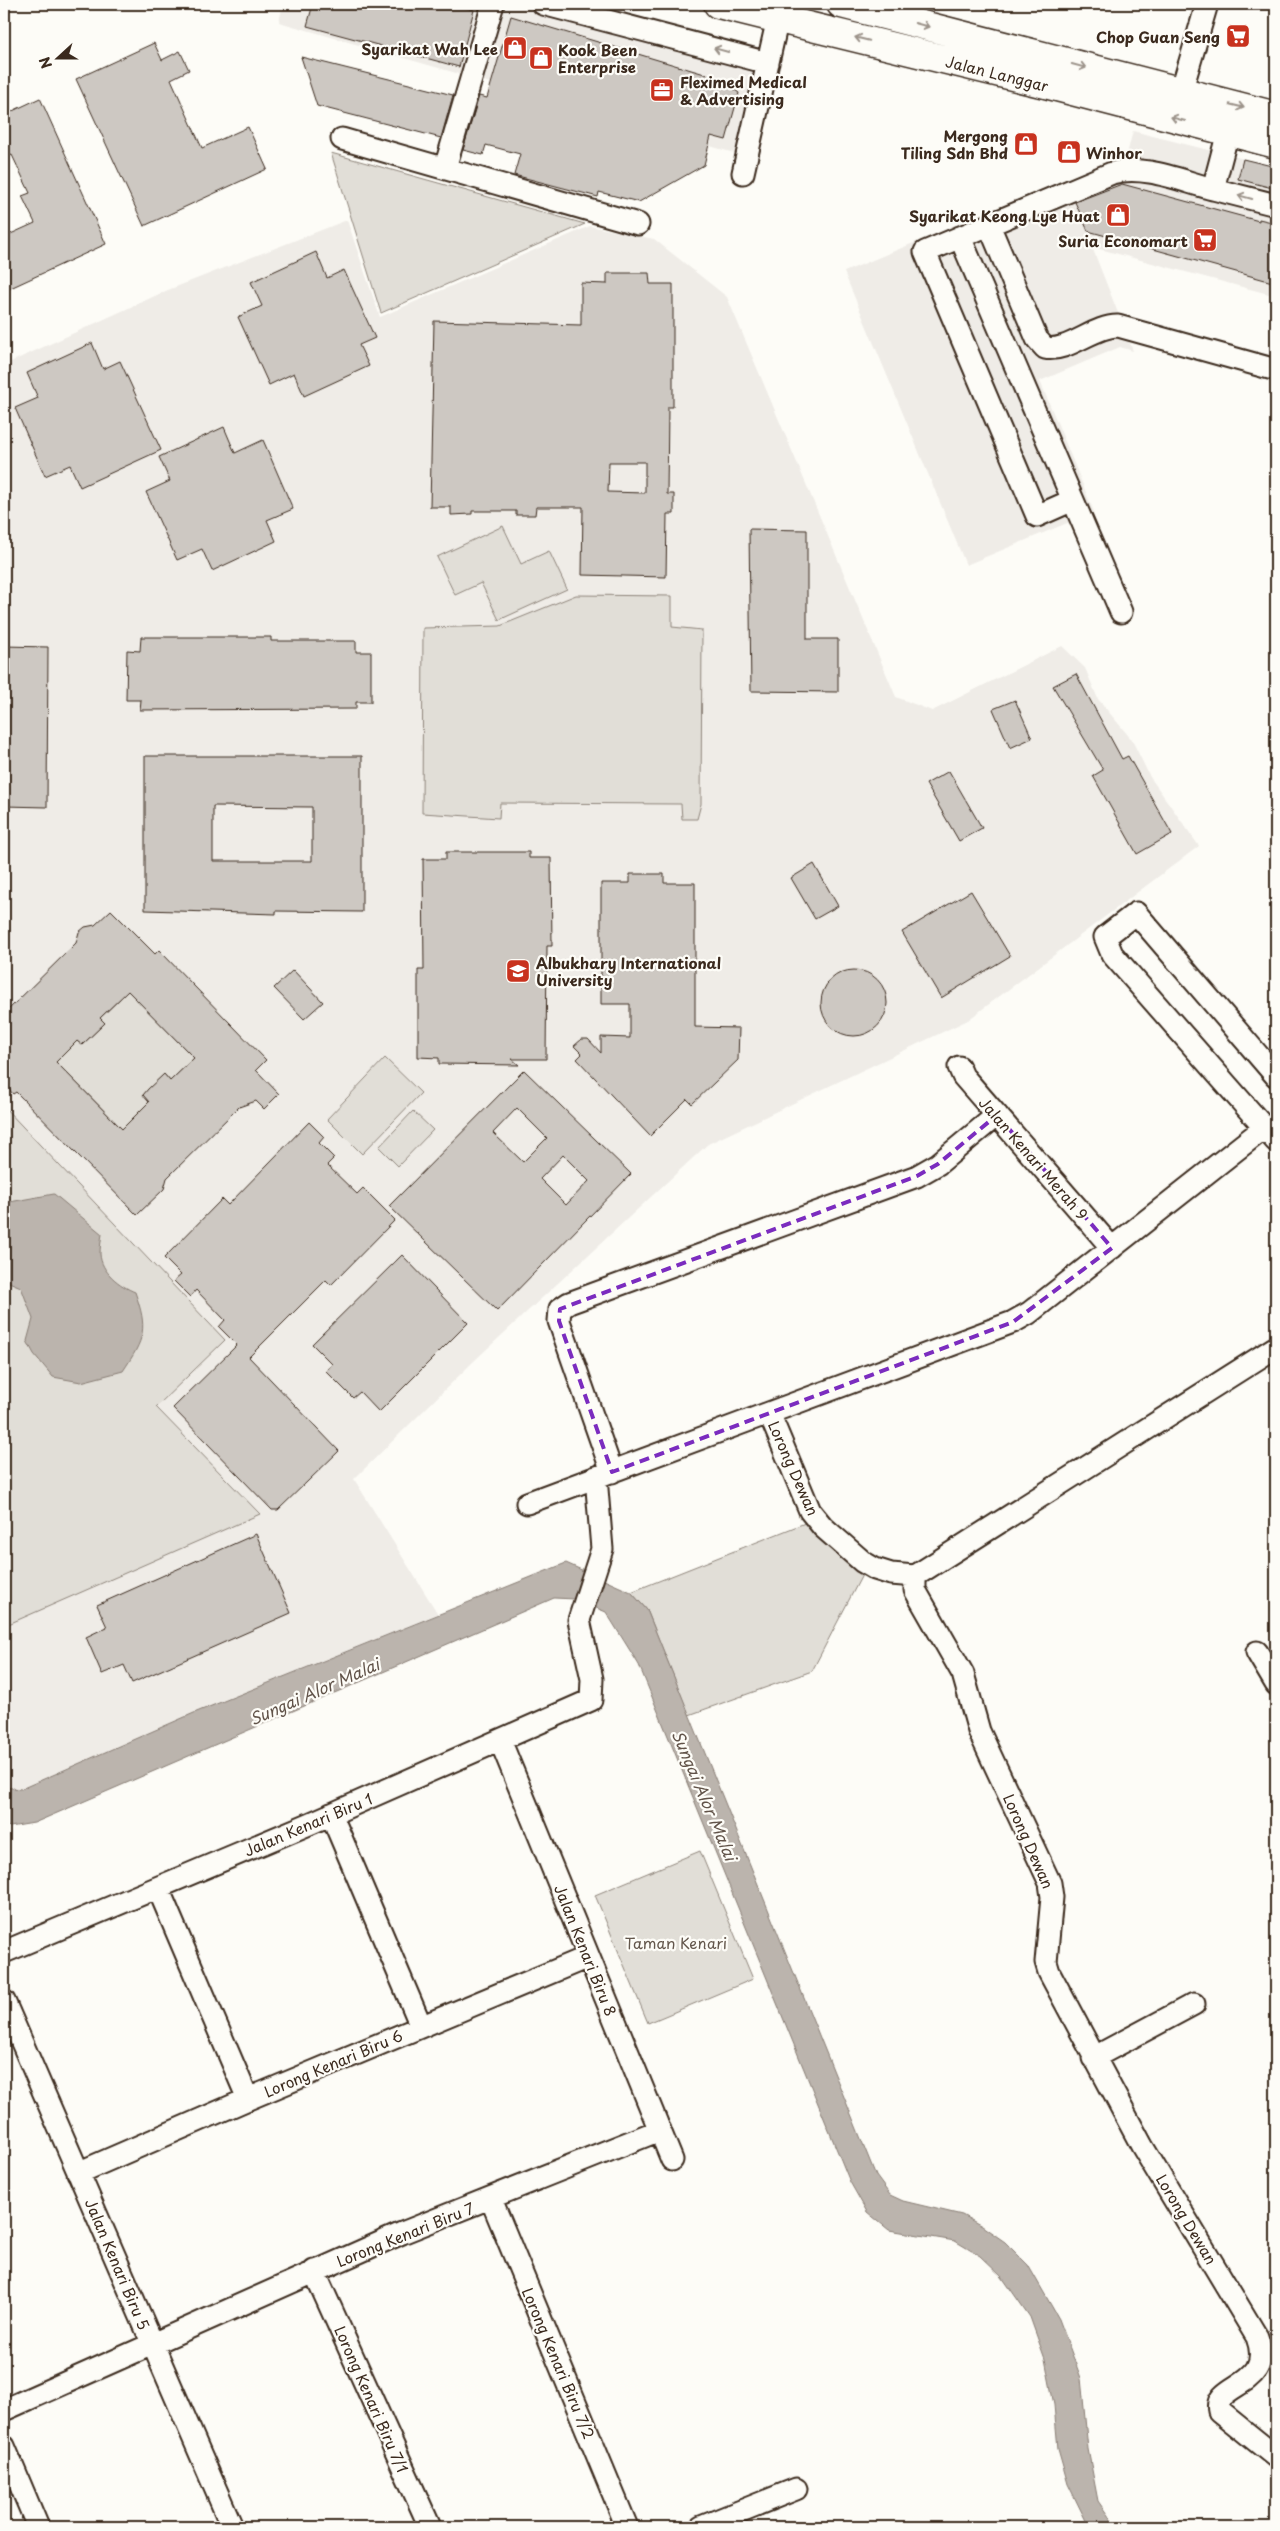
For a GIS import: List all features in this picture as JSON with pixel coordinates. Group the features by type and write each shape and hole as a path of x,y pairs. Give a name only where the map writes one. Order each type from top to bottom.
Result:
{"main road":[{"name":"Jalan Langgar","path":"718,4 1276,144"},
{"name":"Jalan Langgar","path":"841,4 1276,116"}],"street":[{"path":"445,168 493,4"},
{"path":"543,4 768,63"},
{"path":"1181,92 1207,4"},
{"path":"743,173 778,18"},
{"path":"1213,189 1228,132"},
{"path":"342,139 638,224"},
{"path":"1073,500 1037,516 925,252 1112,173 1126,169 1140,170 1276,206"},
{"path":"989,225 1037,339 1045,348 1057,348 1108,327 1118,326 1276,370"},
{"path":"960,237 1121,612"},
{"path":"527,1503 1013,1322 1029,1313 1112,1248 1270,1134 1112,954 1105,937 1136,913 1276,1076"},
{"name":"Jalan Kenari Merah 9","path":"959,1067 963,1076 1112,1248"},
{"path":"604,1474 558,1321 560,1309 569,1303 918,1176 938,1164 997,1115"},
{"path":"915,1576 1276,1347"},
{"name":"Lorong Dewan","path":"769,1413 810,1511 823,1527 863,1562 875,1569 891,1574 915,1576 915,1590 963,1674 979,1731 1050,1884 1052,1897 1046,1962 1049,1972 1093,2058 1142,2146 1259,2342 1261,2359 1258,2369 1221,2397 1218,2405 1222,2415 1276,2457"},
{"name":"Jalan Kenari Biru 1","path":"4,1952 331,1814 587,1702 592,1695 592,1679 579,1620 602,1549 604,1474"},
{"path":"1257,1652 1276,1684"},
{"name":"Jalan Kenari Biru 8","path":"500,1740 672,2160"},
{"path":"331,1814 421,2026"},
{"path":"158,1888 248,2099"},
{"name":"Lorong Kenari Biru 6","path":"78,2173 248,2099 588,1957"},
{"name":"Jalan Kenari Biru 5","path":"4,2001 232,2527"},
{"path":"1093,2058 1194,2004"},
{"name":"Lorong Kenari Biru 7","path":"4,2410 314,2271 660,2130"},
{"name":"Lorong Kenari Biru 7/2","path":"491,2199 627,2527"},
{"name":"Lorong Kenari Biru 7/1","path":"314,2271 430,2527"},
{"path":"4,2446 38,2527"},
{"path":"701,2527 796,2489"}],"highlighted area":[{"path":"997,1115 1112,1248 1013,1322 612,1472 559,1321 560,1309 917,1176 938,1164"}],"shaded area":[{"path":"283,4 555,4 779,61 755,159 279,22"},
{"path":"1133,131 1276,167 1276,296 1092,247 1133,351 1120,347 1040,381 1094,512 966,565 844,272 1127,154"},
{"name":"Albukhary International University","path":"347,220 380,317 590,226 654,239 727,297 896,697 932,711 1062,646 1085,668 1098,699 1132,740 1150,777 1199,846 968,1020 708,1144 475,1360 354,1479 438,1614 194,1713 21,1789 12,1790 4,1787 4,365 168,290"}],"green space":[{"path":"331,153 585,224 381,313"},
{"path":"503,526 521,564 549,551 567,589 499,620 481,583 455,595 437,557"},
{"path":"576,595 672,596 672,627 702,630 701,804 697,819 682,819 681,804 500,803 499,818 422,813 423,628 500,626"},
{"path":"123,985 194,1058 170,1081 164,1074 143,1095 149,1102 122,1129 56,1062 77,1041 82,1045 105,1023 100,1018 120,999"},
{"path":"385,1058 421,1093 362,1154 327,1119"},
{"path":"4,1107 225,1340 156,1407 260,1514 4,1626"},
{"path":"413,1111 433,1130 398,1166 379,1147"},
{"path":"805,1523 862,1575 812,1671 689,1715 647,1610 631,1592"},
{"name":"Taman Kenari","path":"700,1851 753,1979 648,2023 595,1895"}],"water":[{"path":"54,1194 102,1234 100,1254 104,1267 112,1278 135,1292 142,1315 142,1333 136,1350 123,1371 81,1382 53,1377 34,1354 27,1341 33,1319 21,1287 4,1280 4,1203"},
{"name":"Sungai Alor Malai","path":"566,1563 631,1592 647,1610 876,2176 890,2195 903,2201 962,2215 1005,2242 1028,2265 1059,2319 1081,2378 1088,2449 1098,2501 1116,2527 1089,2527 1068,2484 1058,2449 1054,2405 1045,2359 1030,2317 1002,2277 980,2256 955,2241 889,2230 867,2212 850,2182 639,1665 606,1612 575,1599 554,1598 34,1823 10,1827 4,1825 4,1787 21,1789 194,1713"}],"building":[{"path":"313,4 452,4 474,10 459,67 307,26"},
{"path":"511,16 718,78 739,93 726,140 711,136 704,165 639,202 599,192 598,197 514,175 520,154 486,145 483,155 463,150 479,96 487,98"},
{"path":"154,43 162,60 180,51 189,70 171,79 202,148 248,127 267,169 144,226 76,79"},
{"path":"301,57 453,95 441,138 317,106"},
{"path":"40,98 106,244 4,291 4,237 35,223 22,196 30,193 12,155 4,158 4,115"},
{"path":"1243,159 1276,167 1276,189 1238,179"},
{"path":"1122,184 1259,221 1259,219 1276,223 1276,283 1088,231 1075,202"},
{"path":"316,252 327,278 344,270 375,338 359,345 369,366 304,396 294,373 269,385 238,317 262,306 251,282"},
{"path":"607,273 649,273 650,284 673,284 673,407 668,407 667,494 674,494 674,514 667,514 666,577 582,575 583,507 536,507 535,515 516,515 516,511 472,511 472,514 451,515 451,507 430,507 434,321 581,325 581,283 607,284","holes":["609,462 645,462 645,493 608,492"]},
{"path":"92,343 103,369 120,361 161,450 80,487 70,465 45,476 15,408 38,398 27,373"},
{"path":"224,427 235,453 263,440 293,509 267,520 276,541 212,571 202,549 177,560 146,492 170,481 159,457"},
{"path":"749,529 807,530 807,639 838,639 838,692 751,691"},
{"path":"141,637 271,637 271,641 356,641 356,652 371,652 371,702 356,702 356,709 140,710 141,700 126,700 127,650 140,651"},
{"path":"4,646 48,647 47,807 4,806"},
{"path":"1076,674 1122,759 1128,756 1172,834 1137,854 1093,776 1103,770 1053,686"},
{"path":"1015,700 1032,738 1010,748 993,709"},
{"path":"145,756 362,756 362,912 276,911 276,914 145,910","holes":["213,806 312,807 312,861 213,861"]},
{"path":"949,771 982,828 959,841 926,784"},
{"path":"446,852 529,852 529,858 551,858 552,946 547,946 546,1059 512,1059 519,1065 439,1064 439,1058 418,1057 418,970 424,970 423,859 446,859"},
{"path":"814,864 838,906 815,919 791,878"},
{"path":"630,874 664,874 664,883 695,883 695,1027 739,1028 738,1060 692,1104 687,1099 650,1136 577,1059 582,1054 574,1046 582,1039 588,1039 601,1053 601,1037 630,1038 630,1004 601,1004 601,883 630,883"},
{"path":"971,891 1010,956 941,998 902,932"},
{"path":"111,910 155,954 159,950 266,1060 256,1070 279,1094 264,1109 256,1101 239,1107 167,1178 164,1189 137,1215 16,1092 13,1094 4,1084 4,1014 76,943 79,932 85,927 95,925","holes":["128,991 194,1058 170,1081 164,1074 148,1089 143,1095 149,1102 122,1129 56,1062 77,1041 82,1045 105,1023 100,1018"]},
{"path":"293,970 323,1002 304,1019 274,988"},
{"path":"854,970 867,972 877,980 885,990 887,1003 885,1016 877,1026 867,1034 854,1036 841,1034 831,1026 823,1016 821,1003 823,990 831,980 841,972"},
{"path":"524,1070 631,1174 497,1311 389,1206","holes":["517,1108 547,1138 523,1162 493,1133","563,1155 589,1181 566,1205 540,1179"]},
{"path":"309,1122 324,1137 319,1143 334,1158 327,1165 357,1194 363,1188 395,1220 331,1285 326,1280 249,1357 339,1451 278,1510 272,1510 173,1408 237,1345 219,1327 225,1320 196,1290 190,1297 174,1281 181,1275 164,1258 222,1199 228,1205"},
{"path":"402,1255 468,1323 379,1412 360,1392 353,1398 326,1371 332,1364 312,1344"},
{"path":"256,1534 291,1613 132,1683 124,1665 102,1674 86,1637 107,1627 97,1605"}],"place":[{"name":"Chop Guan Seng","path":"1238,36"},
{"name":"Syarikat Wah Lee","path":"515,48"},
{"name":"Kook Been Enterprise","path":"541,58"},
{"name":"Fleximed Medical & Advertising","path":"662,90"},
{"name":"Mergong Tiling Sdn Bhd","path":"1026,144"},
{"name":"Winhor","path":"1069,152"},
{"name":"Syarikat Keong Lye Huat","path":"1118,215"},
{"name":"Suria Economart","path":"1205,240"},
{"name":"Albukhary International University","path":"518,971"}]}
